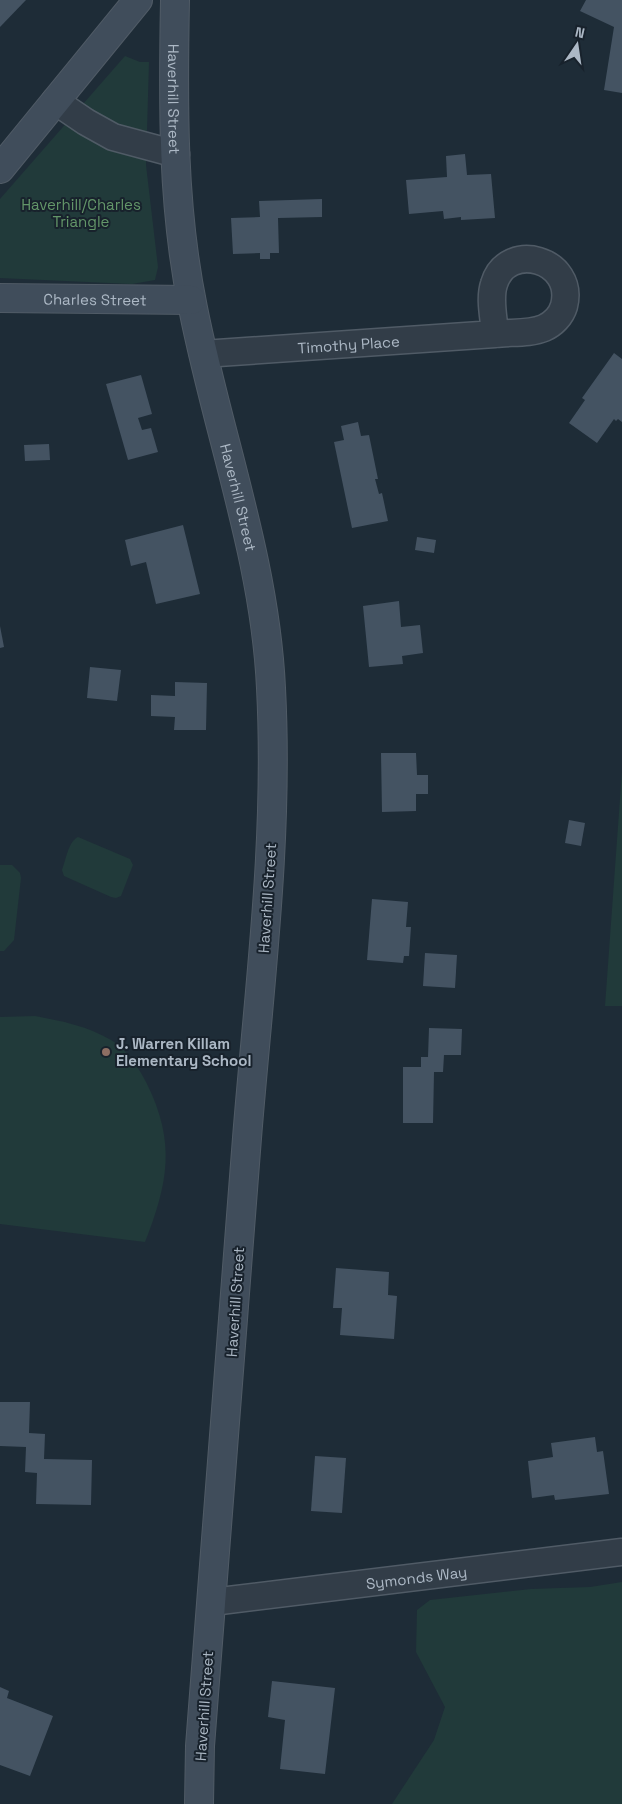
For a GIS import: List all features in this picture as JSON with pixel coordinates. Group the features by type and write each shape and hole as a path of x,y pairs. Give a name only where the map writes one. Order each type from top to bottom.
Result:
{"street":[{"path":"0,169 138,0"},
{"name":"Haverhill Street","path":"175,0 174,104 182,234 191,300 232,466 264,618 271,683 274,751 268,899 247,1137 200,1746 199,1804"},
{"path":"55,101 113,137 176,154"},
{"name":"Charles Street","path":"0,298 191,300"},
{"name":"Timothy Place","path":"203,354 495,334"},
{"name":"Symonds Way","path":"212,1602 622,1552"}],"green space":[{"name":"Haverhill/Charles Triangle","path":"125,56 140,62 149,62 146,165 158,267 155,280 132,284 0,278 0,199"},
{"path":"622,771 622,1006 605,1006"},
{"path":"78,837 130,859 133,865 121,896 111,897 64,876 62,870 68,852 72,843"},
{"path":"0,865 12,865 20,873 21,878 14,940 4,951 0,951"},
{"path":"35,1016 84,1028 111,1040 132,1060 147,1084 162,1125 166,1163 159,1201 145,1242 0,1224 0,1017"},
{"path":"622,1582 622,1804 392,1804 434,1740 445,1707 416,1652 417,1610 430,1600 531,1589 590,1587"}],"building":[{"path":"0,0 26,0 0,27"},
{"path":"586,0 622,0 622,93 604,90 614,27 580,11"},
{"path":"465,154 467,175 491,174 495,218 461,220 461,217 444,219 443,211 409,214 406,180 447,177 446,156"},
{"path":"322,199 322,217 278,218 279,253 270,253 270,259 260,259 260,253 233,254 231,218 260,217 259,201"},
{"path":"614,353 622,359 622,422 614,419 597,443 569,423 585,400 582,398"},
{"path":"141,375 152,414 138,418 142,430 151,428 158,452 128,460 106,384"},
{"path":"358,422 361,436 369,435 378,479 375,479 379,494 382,493 388,521 352,528 334,442 344,440 341,426"},
{"path":"49,444 50,460 25,461 24,445"},
{"path":"183,525 200,594 156,604 146,562 131,566 125,540"},
{"path":"417,537 436,540 434,553 415,550"},
{"path":"399,601 401,627 420,625 423,653 402,656 403,664 369,667 363,606"},
{"path":"0,626 4,647 0,648"},
{"path":"90,667 121,670 117,701 87,698"},
{"path":"175,682 207,683 206,730 174,730 175,717 151,716 151,695 175,696"},
{"path":"381,753 416,753 417,775 428,775 428,794 416,794 416,811 382,812"},
{"path":"569,820 585,823 581,846 565,843"},
{"path":"372,899 408,902 406,927 411,927 409,956 404,956 403,963 367,960"},
{"path":"425,953 457,955 455,988 423,986"},
{"path":"429,1028 462,1029 461,1055 444,1055 443,1072 434,1072 433,1123 403,1123 403,1067 421,1067 421,1057 428,1057"},
{"path":"336,1268 389,1272 388,1295 397,1296 394,1339 340,1335 342,1308 333,1308"},
{"path":"0,1402 30,1402 29,1433 45,1434 44,1459 92,1460 91,1505 36,1504 37,1473 25,1472 26,1447 0,1446"},
{"path":"595,1437 597,1452 603,1451 609,1494 555,1500 554,1495 532,1498 528,1461 553,1457 551,1443"},
{"path":"315,1456 346,1458 342,1513 311,1511"},
{"path":"272,1681 335,1688 325,1774 280,1769 285,1720 268,1717"},
{"path":"0,1687 9,1691 7,1698 53,1716 30,1776 0,1765"}],"place":[{"name":"J. Warren Killam Elementary School","path":"106,1052"}]}
